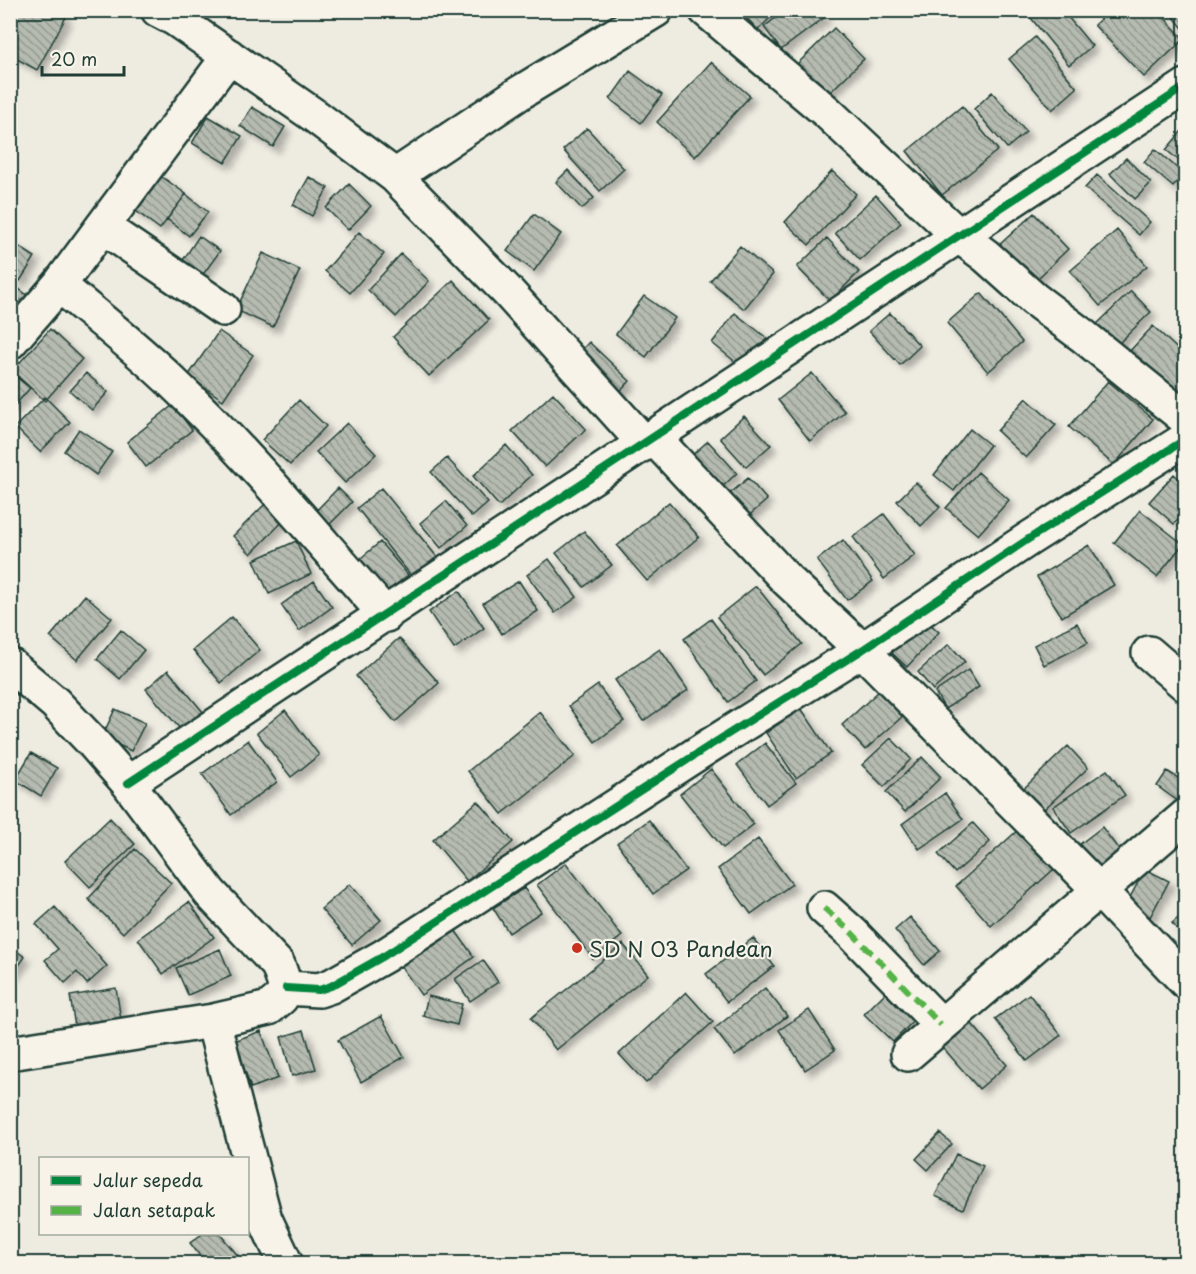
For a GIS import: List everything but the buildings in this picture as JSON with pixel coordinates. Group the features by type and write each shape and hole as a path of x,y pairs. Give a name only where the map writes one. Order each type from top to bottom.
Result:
{"street":[{"path":"158,10 175,19 315,116 395,176 649,441 786,579 862,650 1099,890 1185,982"},
{"path":"395,176 521,92 656,10"},
{"path":"706,10 827,112 958,235 986,256 1034,299 1185,419"},
{"path":"10,342 59,285 229,56"},
{"path":"128,783 1185,86"},
{"path":"103,227 223,309"},
{"path":"59,285 173,382 278,492 386,615"},
{"path":"286,988 319,990 331,986 384,956 862,650 1027,540 1185,439"},
{"path":"1149,654 1185,685"},
{"path":"10,665 55,703 128,783 210,893 278,964 286,988 281,998 269,1008 213,1021 10,1053"},
{"path":"908,1054 1185,816"},
{"path":"824,908 852,933 941,1026"},
{"path":"213,1021 249,1157"},
{"path":"249,1158 265,1219 286,1263"}],"marked path":[{"path":"824,908 852,933 941,1025"}],"cycle path":[{"path":"128,783 1186,86"},
{"path":"286,988 319,990 331,986 384,956 1186,439"}],"place":[{"name":"SD N 03 Pandean","path":"577,948"}]}
